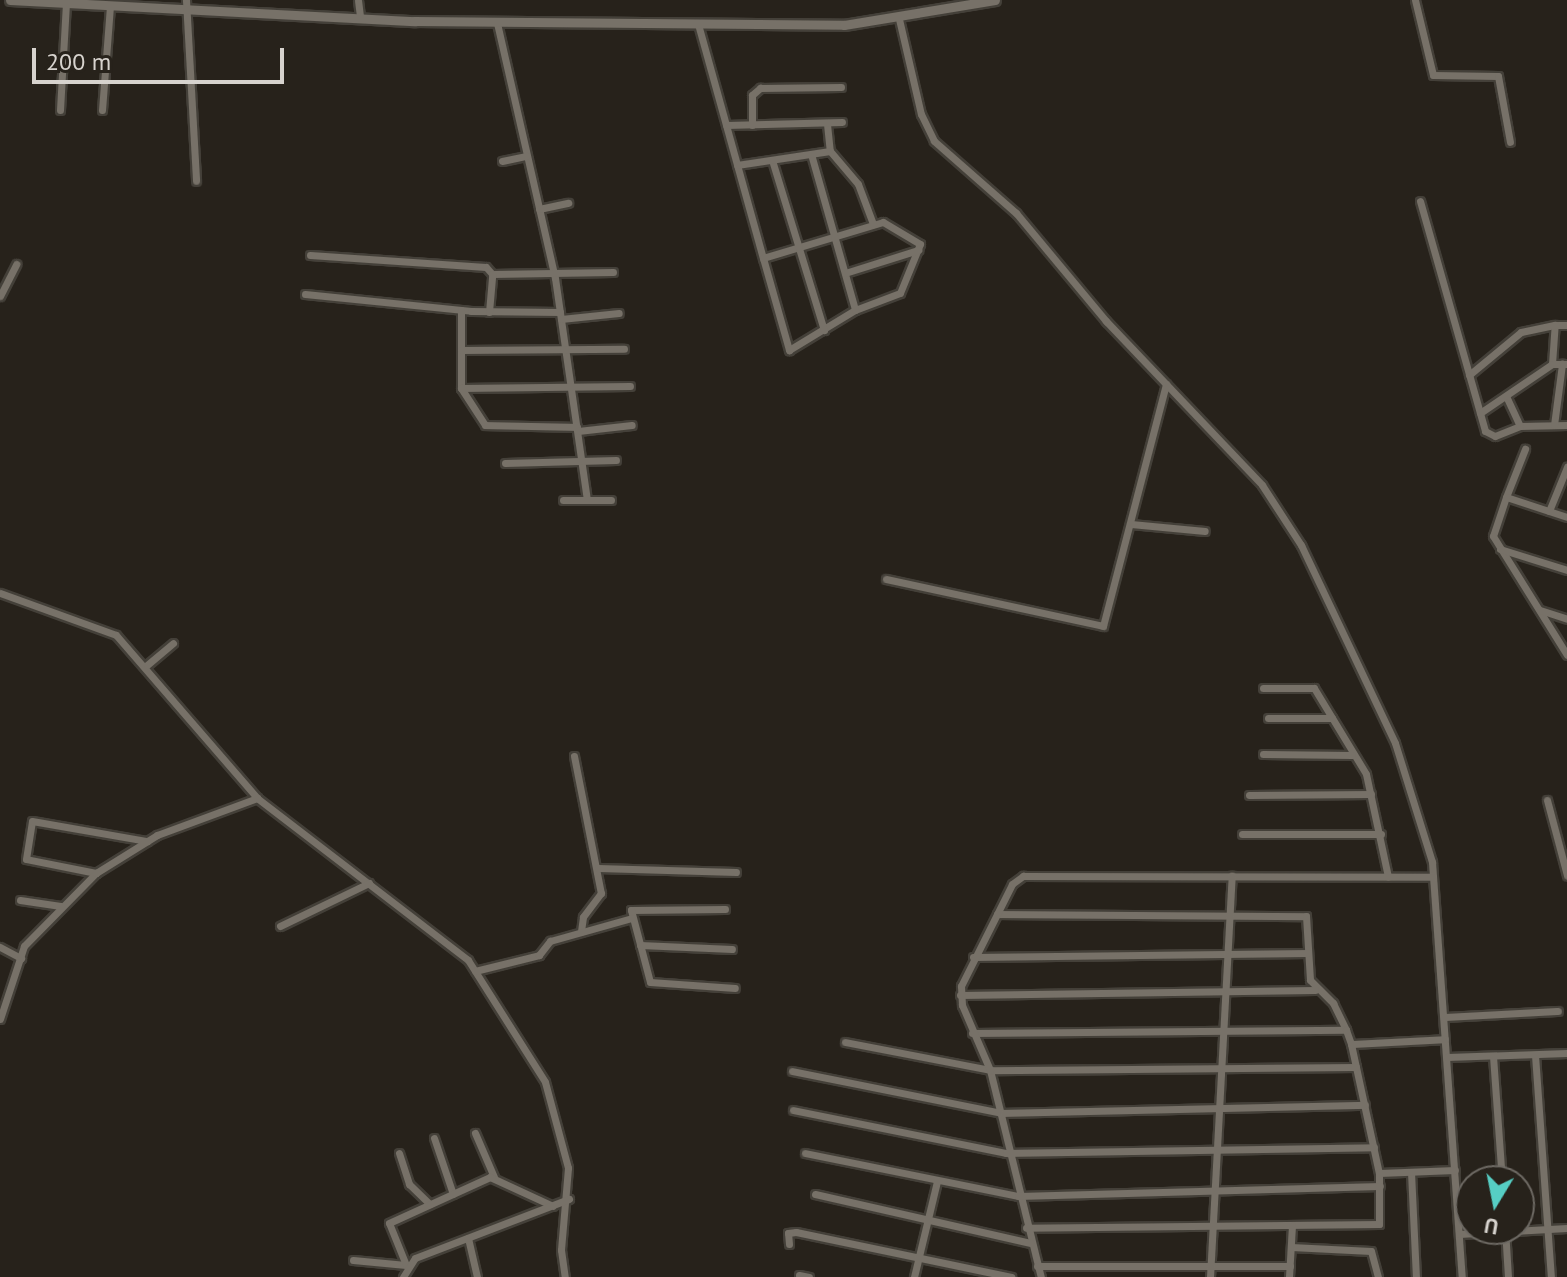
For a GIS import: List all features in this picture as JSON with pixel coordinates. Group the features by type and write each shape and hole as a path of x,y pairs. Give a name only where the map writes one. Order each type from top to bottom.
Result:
{"street":[{"path":"10,0 110,6 186,4 497,23 844,25 899,19 995,0"},
{"path":"358,0 360,17"},
{"path":"1415,0 1433,75 1498,76 1510,142"},
{"path":"60,110 66,3"},
{"path":"186,4 196,181"},
{"path":"102,110 110,6"},
{"path":"899,19 934,141 1016,213 1166,384 1262,485 1301,545 1404,764 1433,877 1455,1170 1379,1173"},
{"path":"497,23 554,274 587,500"},
{"path":"698,24 737,165 763,258 789,350 855,310 900,293 919,243 893,224 873,224 763,258"},
{"path":"752,125 752,95 760,88 841,87"},
{"path":"726,125 842,122"},
{"path":"827,124 830,151 858,184 873,224"},
{"path":"737,165 830,151"},
{"path":"811,154 855,310"},
{"path":"502,161 526,156"},
{"path":"772,160 824,330"},
{"path":"1420,201 1480,413 1489,435 1520,426 1567,425"},
{"path":"539,209 568,203"},
{"path":"845,273 918,250"},
{"path":"310,255 486,267 492,274 489,312"},
{"path":"0,296 16,264"},
{"path":"492,274 613,272"},
{"path":"305,294 489,312 560,316 619,313"},
{"path":"461,310 461,388 487,427 577,429 632,425"},
{"path":"1554,425 1560,364 1555,325"},
{"path":"1469,375 1521,332 1567,325"},
{"path":"461,350 624,349"},
{"path":"1480,413 1560,364"},
{"path":"886,579 1099,627 1108,618 1166,384"},
{"path":"461,388 630,386"},
{"path":"1506,396 1520,426"},
{"path":"1525,449 1493,536 1567,655"},
{"path":"505,463 616,460"},
{"path":"1549,511 1567,467"},
{"path":"1506,497 1567,517"},
{"path":"563,500 611,500"},
{"path":"1131,524 1205,531"},
{"path":"1500,549 1567,570"},
{"path":"0,593 116,635 147,665 257,798 460,950 540,1069 568,1168 569,1199 561,1250 565,1277"},
{"path":"1538,609 1567,619"},
{"path":"147,665 173,643"},
{"path":"1263,688 1314,688 1371,794 1388,877"},
{"path":"1268,718 1332,718"},
{"path":"1263,754 1352,755"},
{"path":"574,756 601,893 583,917 581,932"},
{"path":"1249,795 1371,794"},
{"path":"0,1019 24,946 96,873 147,841 257,798"},
{"path":"1547,800 1567,875"},
{"path":"96,873 26,859 32,821 147,841"},
{"path":"1242,834 1381,834"},
{"path":"598,868 736,872"},
{"path":"1041,1277 1006,1153 1003,1113 990,1070 972,1033 960,995 973,957 1023,876 1433,877"},
{"path":"1210,1277 1232,876"},
{"path":"280,926 369,883"},
{"path":"20,900 61,906"},
{"path":"725,909 635,906 632,918 650,982 735,988"},
{"path":"997,914 1306,916 1308,953 1315,990"},
{"path":"475,971 539,955 550,941 632,918"},
{"path":"640,945 732,949"},
{"path":"0,947 21,958"},
{"path":"973,957 1308,953"},
{"path":"960,995 1226,994 1315,990 1333,1003 1351,1044 1379,1173 1382,1218 1376,1225 1026,1228"},
{"path":"0,991 8,996"},
{"path":"1444,1017 1558,1011"},
{"path":"972,1033 1346,1030"},
{"path":"1351,1044 1445,1039"},
{"path":"845,1042 990,1070 1356,1067"},
{"path":"1447,1057 1567,1053"},
{"path":"1535,1055 1551,1277"},
{"path":"1493,1056 1501,1165"},
{"path":"792,1071 1003,1113 1365,1105"},
{"path":"793,1110 1006,1153 1374,1147"},
{"path":"475,1133 494,1177 553,1206"},
{"path":"434,1138 453,1194"},
{"path":"399,1153 409,1184 430,1204"},
{"path":"805,1153 1018,1196 1215,1187 1380,1186"},
{"path":"1411,1172 1416,1277"},
{"path":"403,1277 406,1265 389,1223 494,1177"},
{"path":"914,1277 937,1181"},
{"path":"815,1194 1030,1243"},
{"path":"353,1260 406,1265 569,1199"},
{"path":"1289,1277 1292,1225"},
{"path":"1535,1229 1567,1228"},
{"path":"789,1244 791,1231 1011,1277"},
{"path":"468,1238 477,1277"},
{"path":"1460,1245 1462,1277"},
{"path":"1506,1245 1508,1277"},
{"path":"1291,1247 1371,1251 1378,1277"},
{"path":"1251,1265 1251,1277"},
{"path":"1037,1266 1290,1266"},
{"path":"799,1275 809,1277"}]}
